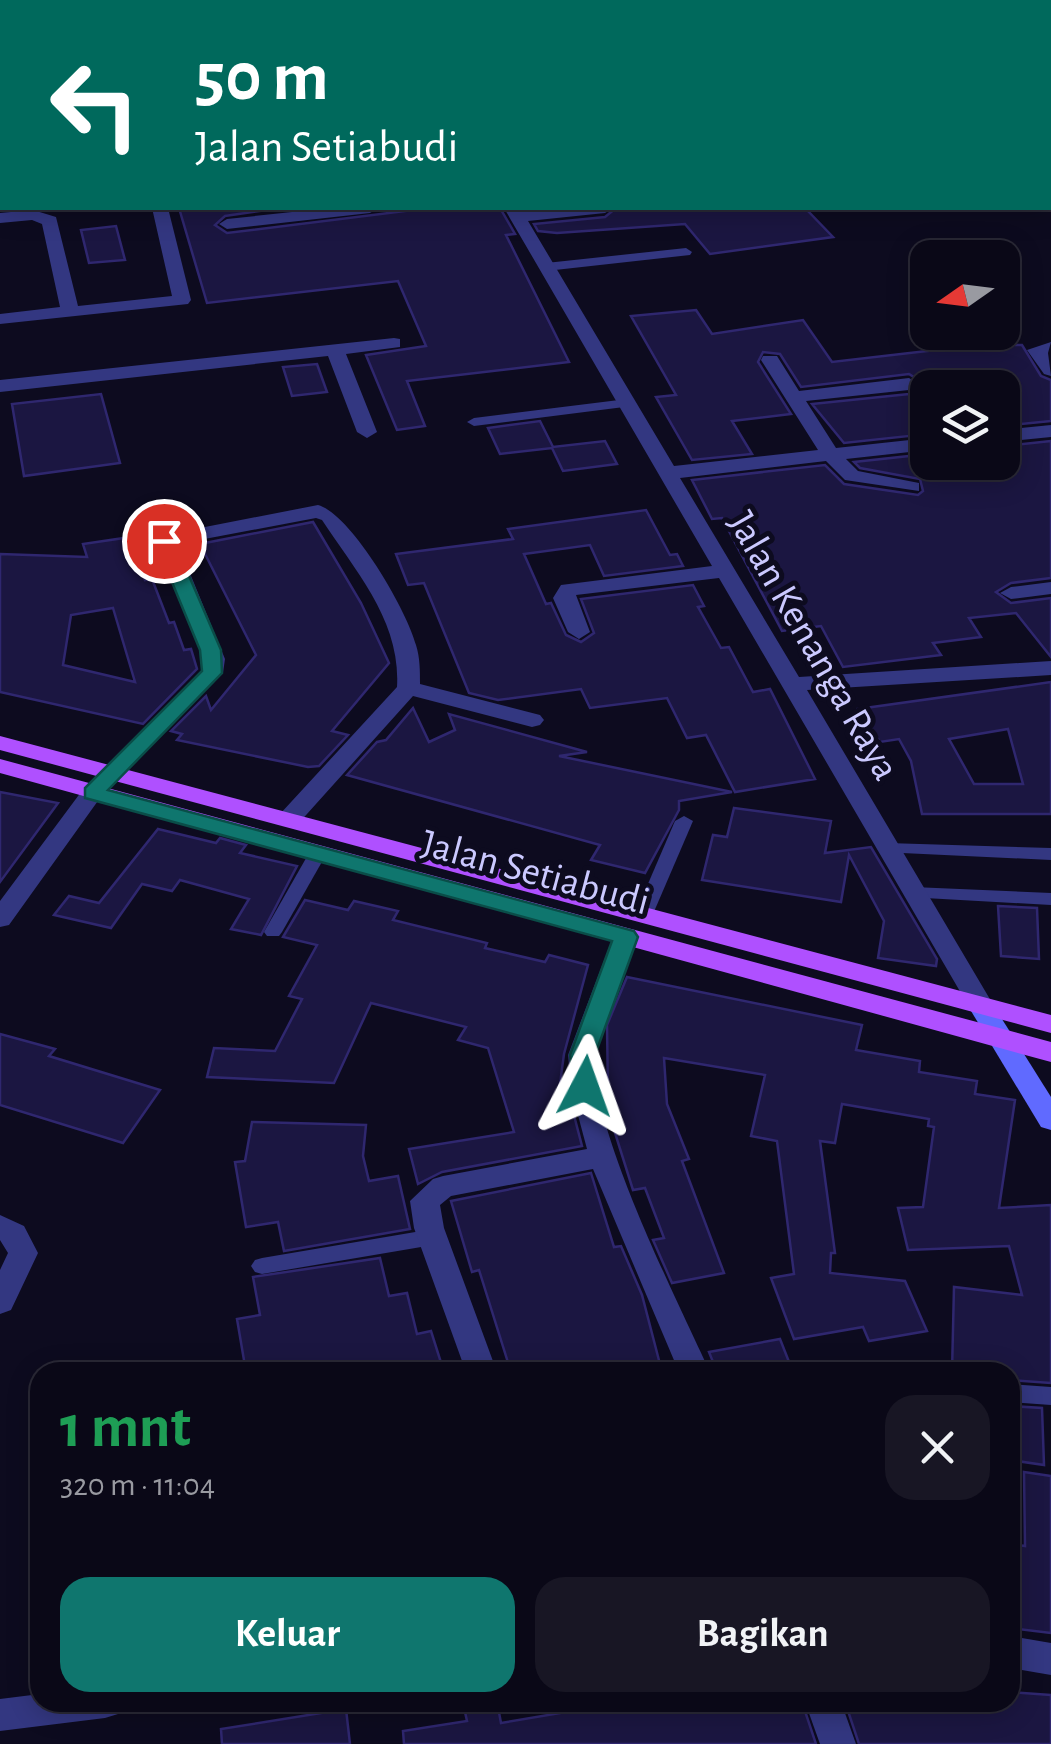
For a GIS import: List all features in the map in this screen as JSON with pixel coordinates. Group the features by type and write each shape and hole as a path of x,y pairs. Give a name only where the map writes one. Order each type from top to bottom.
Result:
{"main road":[{"name":"Jalan Setiabudi","path":"0,742 101,783 318,853 1051,1024"},
{"name":"Jalan Setiabudi","path":"0,766 289,819 1051,1052"}],"street":[{"path":"0,310 178,301 181,291 161,210"},
{"path":"235,243 224,216 321,210"},
{"path":"514,212 560,210"},
{"name":"Jalan Kenanga Raya","path":"514,212 728,570 913,894 1051,1120"},
{"path":"0,218 33,215 50,221 69,307"},
{"path":"0,320 69,307"},
{"path":"0,386 394,343"},
{"path":"1051,347 1036,350 1051,370"},
{"path":"335,349 367,432"},
{"path":"770,360 830,454 859,480 912,488"},
{"path":"794,397 909,384"},
{"path":"1020,434 1051,431"},
{"path":"668,473 910,446"},
{"path":"0,920 101,783 206,680 214,666 164,544 171,537 312,512 326,514 394,618 410,661 408,688 289,819"},
{"path":"579,632 564,598 569,590 728,570"},
{"path":"1011,594 1051,588"},
{"path":"793,684 1051,668"},
{"path":"408,688 532,720"},
{"path":"635,926 582,1055 593,1127 690,1362"},
{"path":"477,1362 433,1236 425,1201 443,1187 604,1156"},
{"path":"0,1226 14,1234 23,1253 0,1302"},
{"path":"1020,1654 1051,1659"},
{"path":"0,1714 30,1711"},
{"path":"827,1712 838,1744"}],"lane":[{"path":"546,267 686,252"},
{"path":"474,422 626,403"},
{"path":"635,926 684,822"},
{"path":"887,848 1051,854"},
{"path":"273,932 318,853"},
{"path":"913,894 1051,899"},
{"path":"262,1266 433,1236"},
{"path":"1020,1394 1051,1396"}],"building":[{"path":"180,210 267,210 225,216 215,225 227,233 413,210 501,210 515,234 506,235 569,362 407,381 425,426 397,430 366,355 426,346 398,281 207,303"},
{"path":"614,210 807,210 833,237 710,254 685,224 557,233 538,231 534,224 605,217"},
{"path":"116,226 125,260 89,263 81,230"},
{"path":"696,310 712,334 803,320 832,362 926,350 1020,350 1022,345 1041,376 1051,380 1051,421 1020,424 1020,370 910,370 910,375 801,387 780,354 763,352 758,362 791,414 732,421 752,454 692,460 656,397 676,395 631,316"},
{"path":"317,364 327,392 292,396 283,367"},
{"path":"101,394 120,463 24,476 12,404"},
{"path":"909,394 910,436 844,443 812,404"},
{"path":"540,421 553,447 605,441 617,464 563,471 552,448 500,454 488,428"},
{"path":"1051,441 1051,578 1011,583 996,592 1011,603 1051,598 1051,657 1016,613 969,618 981,637 933,643 941,655 843,667 821,626 782,631 722,518 712,519 692,480 825,465 844,484 918,495 923,491 920,480 1020,480 1020,444"},
{"path":"910,456 910,477 860,468 854,462"},
{"path":"646,510 670,555 677,554 683,566 604,576 590,545 524,554 546,604 551,603 566,635 581,642 594,633 581,599 693,585 704,606 698,607 721,648 729,647 753,692 770,689 815,779 735,792 706,735 687,738 667,698 590,708 581,689 498,700 469,693 424,583 408,585 396,554 513,539 508,529"},
{"path":"313,522 361,603 389,663 332,731 348,735 319,766 308,767 177,740 182,734 171,731 206,696 211,710 256,655 200,544"},
{"path":"131,537 145,580 152,579 184,650 191,649 197,669 143,724 0,692 0,554 87,557 83,544","holes":["113,608 135,682 63,665 71,615"]},
{"path":"1051,682 1051,814 922,814 911,761 899,739 880,742 858,709","holes":["1008,729 1023,784 974,784 949,739"]},
{"path":"413,708 429,742 455,730 449,714 587,752 559,756 732,792 679,801 679,810 645,873 591,860 600,845 347,775 377,742 386,740"},
{"path":"0,792 58,803 0,882"},
{"path":"734,808 831,821 825,853 871,847 937,959 936,966 878,958 884,921 849,855 841,902 702,880 713,835 727,837"},
{"path":"158,829 216,843 220,838 246,845 240,853 297,866 261,935 231,929 249,899 180,880 172,891 142,884 111,928 54,915 69,896 99,903"},
{"path":"305,900 348,910 354,901 398,911 393,920 487,943 485,948 545,962 549,955 588,965 564,1054 557,1106 571,1104 582,1146 442,1172 418,1184 409,1149 514,1132 488,1048 458,1040 466,1027 371,1003 334,1083 207,1077 214,1048 275,1051 302,999 289,996 317,945 283,937"},
{"path":"998,906 1037,908 1039,959 1001,956"},
{"path":"627,977 862,1025 856,1050 920,1061 919,1072 977,1081 975,1094 1015,1100 999,1208 1051,1205 1051,1383 1020,1381 1020,1362 952,1362 954,1287 1022,1295 1009,1246 908,1250 898,1208 923,1207 934,1127 928,1126 929,1119 842,1104 835,1143 820,1141 835,1253 831,1253 830,1273 905,1281 927,1331 869,1341 863,1327 794,1339 771,1278 794,1274 777,1141 751,1136 765,1075 664,1058 667,1104 689,1159 682,1161 724,1273 672,1283 653,1240 664,1238 645,1188 633,1190 604,1098 608,1097 607,1025"},
{"path":"0,1034 55,1049 49,1056 160,1090 123,1143 0,1105"},
{"path":"252,1122 366,1125 363,1156 369,1181 398,1176 410,1229 284,1251 278,1222 246,1227 235,1162 245,1161"},
{"path":"591,1173 614,1247 621,1246 642,1295 659,1362 508,1362 479,1270 472,1272 451,1201"},
{"path":"380,1258 389,1296 407,1293 417,1334 431,1331 441,1362 244,1362 237,1319 260,1315 253,1277"},
{"path":"780,1339 789,1362 713,1362 709,1352"},
{"path":"1020,1407 1042,1408 1044,1465 1020,1461"},
{"path":"1024,1472 1051,1476 1051,1633 1020,1629 1020,1545 1025,1546"},
{"path":"1020,1693 1051,1695 1051,1744 859,1744 848,1712 1020,1712"},
{"path":"346,1712 350,1744 222,1744 221,1729"},
{"path":"465,1712 499,1712 501,1723 566,1712 805,1712 816,1744 404,1744 403,1731 467,1721"}],"route":[{"path":"164,541 214,658 212,673 92,793 626,937 582,1055 585,1086"}]}
